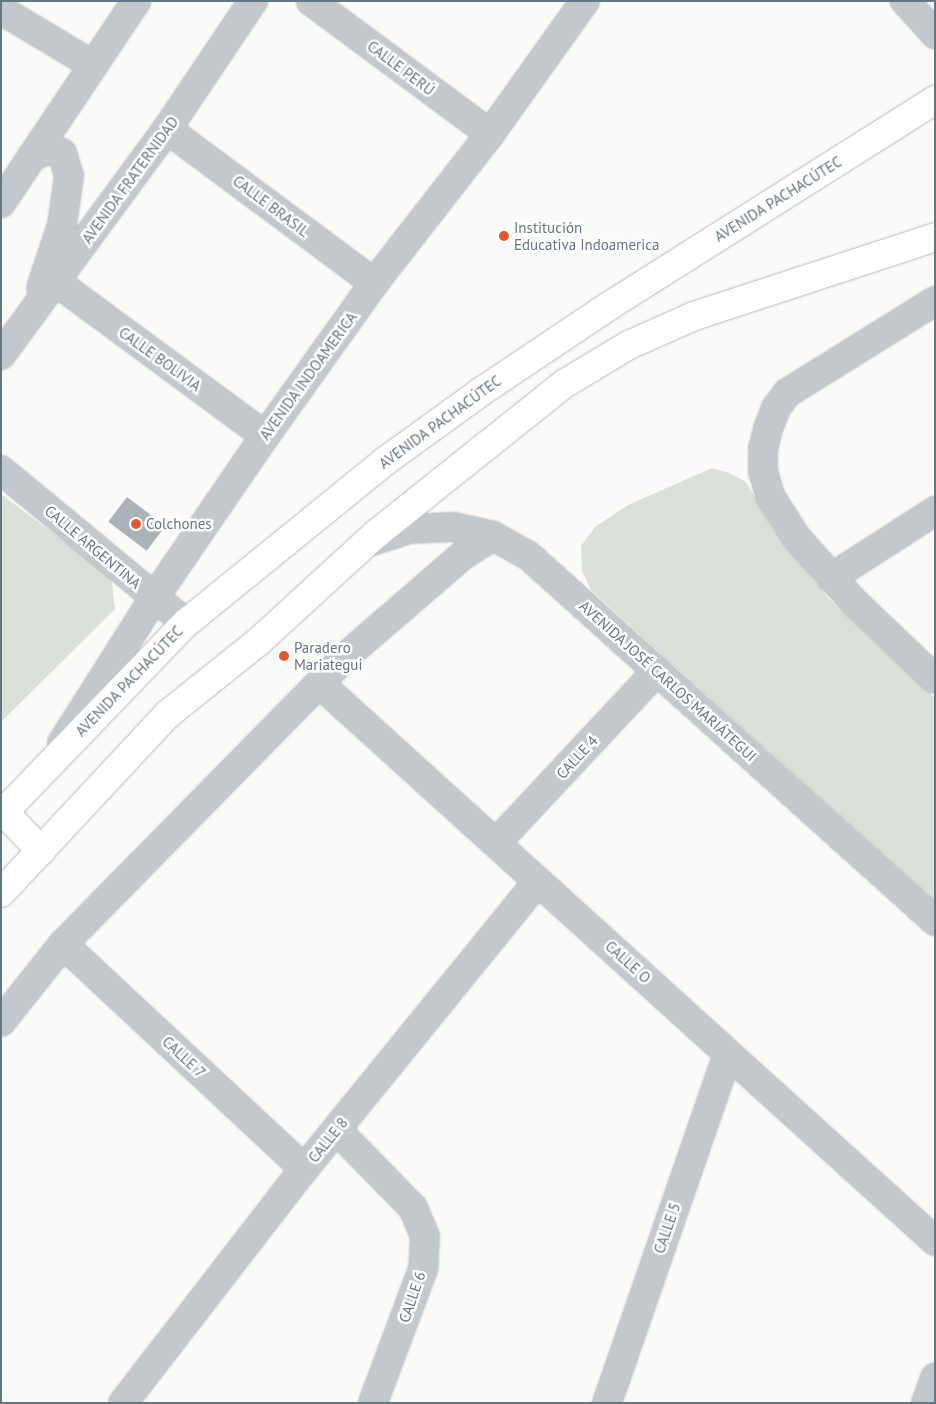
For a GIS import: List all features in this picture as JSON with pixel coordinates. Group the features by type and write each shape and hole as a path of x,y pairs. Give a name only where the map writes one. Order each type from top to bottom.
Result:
{"main road":[{"name":"AVENIDA PACHACÚTEC","path":"3,814 49,763 186,623 384,462 482,391 935,100"},
{"path":"1,893 168,714 258,642 366,543 534,406 629,345 694,316 935,237"},
{"path":"3,814 41,851"}],"street":[{"path":"1,203 136,1"},
{"name":"AVENIDA FRATERNIDAD","path":"1,355 167,129 253,1"},
{"name":"CALLE PERÚ","path":"311,1 490,134"},
{"name":"AVENIDA INDOAMERICA","path":"49,763 154,598 265,436 374,283 490,134 584,1"},
{"path":"905,1 935,34"},
{"path":"1,10 93,65"},
{"name":"CALLE BRASIL","path":"167,129 374,283"},
{"path":"32,156 51,149 62,153 67,160 69,185 62,225 32,313"},
{"name":"CALLE BOLIVIA","path":"55,281 265,436"},
{"path":"935,301 787,393 776,408 763,449 763,471 770,496 780,516 831,578 935,679"},
{"name":"CALLE ARGENTINA","path":"1,470 186,623"},
{"path":"831,578 935,511"},
{"name":"AVENIDA JOSÉ CARLOS MARIÁTEGUI","path":"366,543 426,527 454,527 494,536 530,556 935,921"},
{"path":"1,1022 63,944 320,684 405,604 462,556 494,536"},
{"name":"CALLE 4","path":"496,843 657,671"},
{"name":"CALLE O","path":"320,684 935,1242"},
{"name":"CALLE 8","path":"123,1403 304,1169 538,881"},
{"name":"CALLE 7","path":"63,944 304,1169"},
{"name":"CALLE 5","path":"607,1403 728,1054"},
{"name":"CALLE 6","path":"337,1130 413,1208 425,1236 423,1269 373,1403"},
{"path":"926,1403 935,1378"}],"shaded area":[{"path":"712,468 729,473 746,482 773,529 829,599 935,698 935,902 591,590 582,571 581,546 595,527 628,505"},
{"path":"1,494 111,577 115,609 1,722"}],"building":[{"name":"Colchones","path":"127,497 165,526 147,551 108,522"}],"place":[{"name":"Institución Educativa Indoamerica","path":"504,236"},
{"name":"Colchones","path":"136,524"},
{"name":"Paradero Mariategui","path":"284,656"}]}
